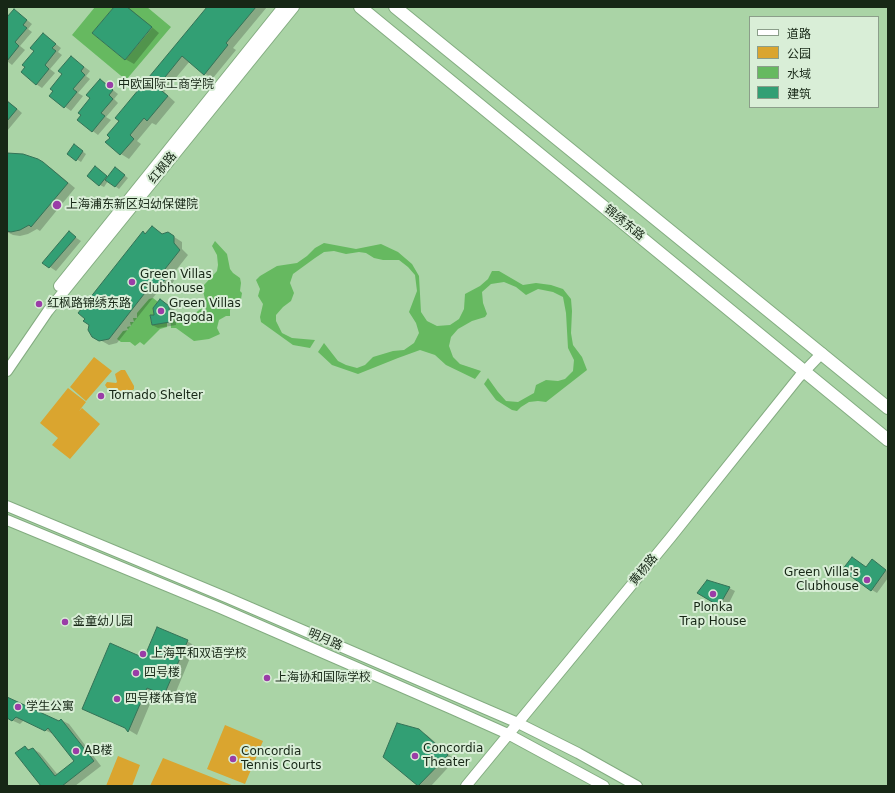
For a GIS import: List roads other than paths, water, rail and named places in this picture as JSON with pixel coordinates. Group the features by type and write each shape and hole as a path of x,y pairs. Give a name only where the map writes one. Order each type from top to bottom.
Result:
{"main road":[{"name":"锦绣东路","path":"360,7 888,440"},
{"name":"锦绣东路","path":"394,7 888,408"}],"street":[{"name":"红枫路","path":"7,359 52,296 283,7"},
{"name":"红枫路","path":"7,371 48,311 294,7"},
{"name":"黄杨路","path":"466,786 671,537 804,370 822,353"},
{"name":"明月路","path":"7,506 228,598 518,723 578,753 637,786"},
{"name":"明月路","path":"7,520 327,654 508,734 604,786"}],"water":[{"path":"95,7 114,7 92,33 125,60 152,28 127,7 147,7 171,27 126,80 72,35"},
{"path":"215,241 227,254 230,269 240,278 240,291 242,293 241,299 233,301 230,316 226,316 219,320 217,328 220,334 209,339 194,341 176,328 171,328 170,315 193,315 204,306 204,285 217,271 217,255 212,246"},
{"path":"324,243 356,249 381,244 398,252 412,264 419,276 421,312 427,321 437,326 450,325 459,319 464,309 465,294 480,286 488,279 492,271 499,271 523,285 536,283 551,285 563,289 571,299 571,333 573,345 582,357 587,370 546,402 529,402 517,411 512,410 496,400 484,384 488,378 506,401 518,402 534,393 536,385 546,380 558,381 565,379 573,371 574,360 568,348 566,313 563,297 553,292 538,289 526,295 516,287 504,282 491,284 482,292 483,303 487,314 485,317 472,321 458,329 451,337 449,346 453,357 460,364 481,371 475,379 446,365 435,355 420,350 358,374 332,365 318,352 324,343 338,361 357,368 365,365 373,357 393,351 404,350 414,343 419,333 416,323 409,312 417,291 415,275 399,260 383,260 374,258 366,253 359,252 346,254 334,251 324,252 293,274 290,283 294,293 291,301 276,315 276,321 282,333 292,338 315,340 310,348 293,345 261,322 260,317 263,304 258,296 260,289 256,280 277,266 297,263 315,248"},
{"path":"153,298 158,302 153,308 154,315 150,316 152,325 162,323 167,320 167,327 160,329 144,345 140,342 135,346 130,342 121,342 117,339 123,331 128,330 127,327 131,326 130,322 134,322 133,318 137,318 137,313 149,299"}],"place":[{"name":"中欧国际工商学院","path":"110,85"},
{"name":"上海浦东新区妇幼保健院","path":"57,205"},
{"name":"Green Villas Clubhouse","path":"132,282"},
{"name":"红枫路锦绣东路","path":"39,304"},
{"name":"Green Villas Pagoda","path":"161,311"},
{"name":"Tornado Shelter","path":"101,396"},
{"name":"Green Villa's Clubhouse","path":"867,580"},
{"name":"Plonka Trap House","path":"713,594"},
{"name":"金童幼儿园","path":"65,622"},
{"name":"上海平和双语学校","path":"143,654"},
{"name":"四号楼","path":"136,673"},
{"name":"上海协和国际学校","path":"267,678"},
{"name":"四号楼体育馆","path":"117,699"},
{"name":"学生公寓","path":"18,707"},
{"name":"AB楼","path":"76,751"},
{"name":"Concordia Theater","path":"415,756"},
{"name":"Concordia Tennis Courts","path":"233,759"}]}
